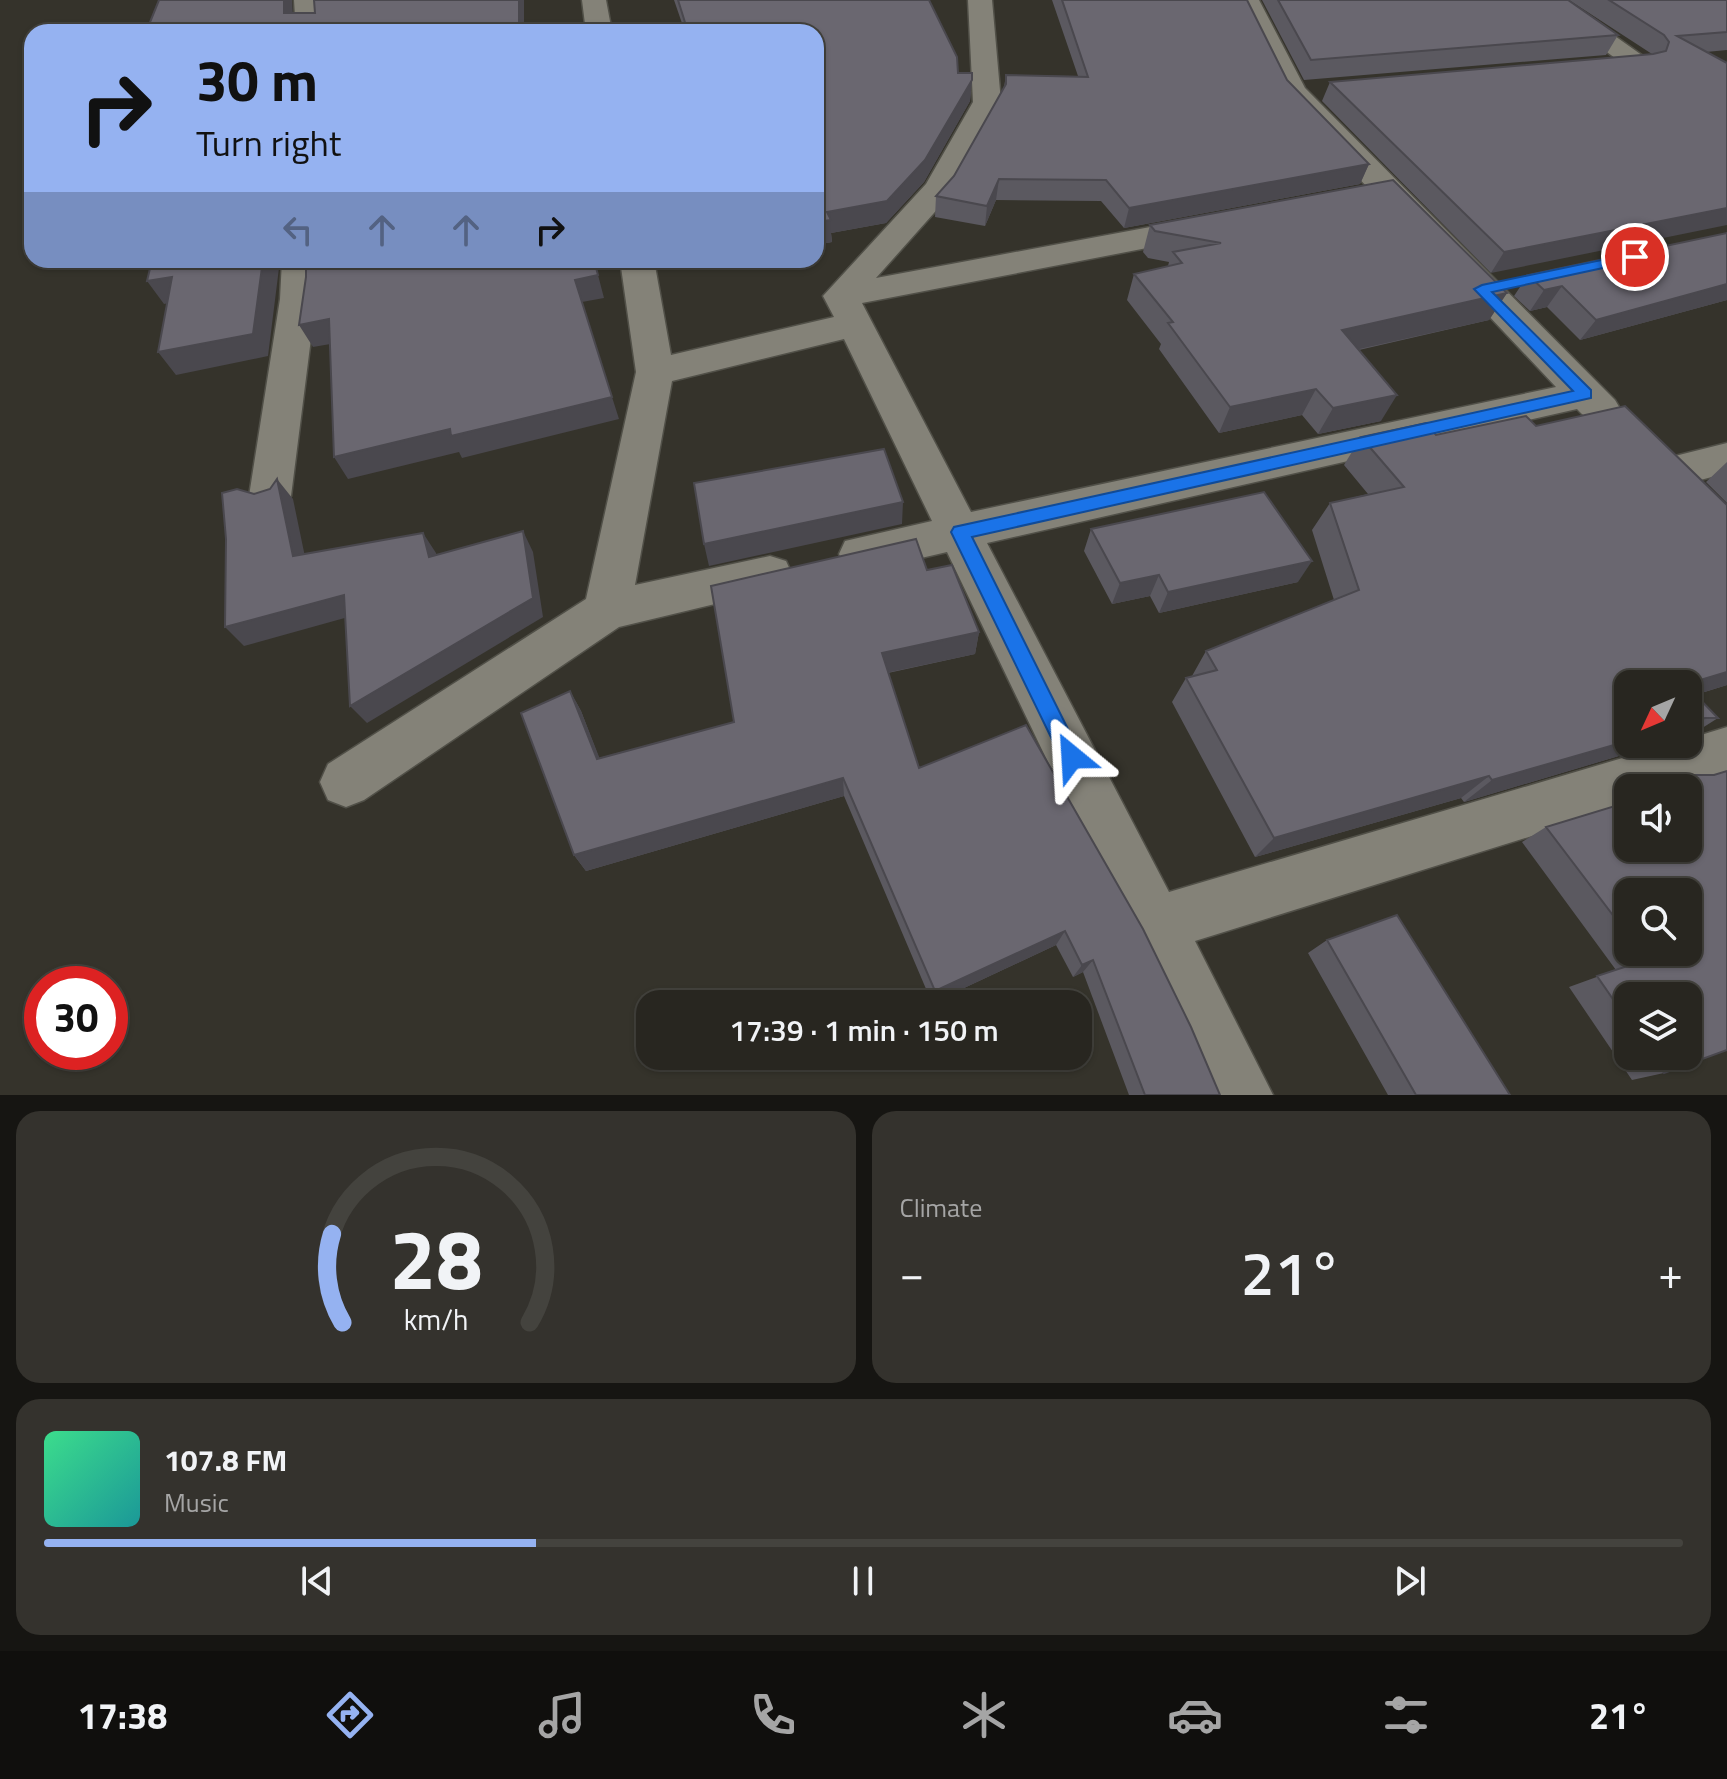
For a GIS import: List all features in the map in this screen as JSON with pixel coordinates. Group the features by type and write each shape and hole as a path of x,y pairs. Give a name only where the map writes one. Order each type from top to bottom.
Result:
{"street":[{"path":"306,0 308,24"},
{"path":"594,0 598,24"},
{"path":"848,310 939,188 987,102 980,0"},
{"path":"1247,0 1309,91 1371,195 1497,286 1585,394 1696,503"},
{"path":"1548,0 1640,63 1593,67"},
{"path":"655,372 848,310 1231,222"},
{"path":"270,496 298,299 299,268"},
{"path":"607,610 655,372 638,268"},
{"path":"848,310 1241,1095"},
{"path":"346,782 607,610 1585,394"},
{"path":"1645,454 1727,458"},
{"path":"1155,925 1727,751"}],"building":[{"path":"159,0 284,0 284,13 315,13 314,0 519,0 519,24 149,24"},
{"path":"678,0 929,0 957,57 958,73 972,73 972,80 925,160 887,201 827,212 831,220 824,221 824,24 686,24"},
{"path":"1062,0 1247,0 1287,80 1369,164 1129,208 1106,180 999,179 987,206 936,196 954,176 1006,84 1006,75 1088,77"},
{"path":"1278,0 1568,0 1618,35 1311,60"},
{"path":"1609,0 1727,0 1727,32 1677,36 1727,63 1727,208 1504,252 1330,82 1666,51 1669,42 1664,35"},
{"path":"1393,180 1507,293 1342,330 1397,395 1333,408 1316,389 1230,407 1168,323 1173,322 1134,274 1182,263 1173,252 1221,243 1155,231 1150,225"},
{"path":"1727,233 1727,284 1596,320 1562,286 1544,290 1528,275"},
{"path":"150,268 262,268 253,334 158,352 172,277 147,281"},
{"path":"306,268 596,268 598,275 575,280 612,397 451,436 450,429 334,457 329,319 299,325"},
{"path":"1625,406 1727,505 1727,672 1702,680 1702,670 1614,670 1614,745 1492,780 1489,776 1274,838 1186,678 1217,670 1206,651 1359,590 1330,503 1404,487 1361,437 1426,423 1436,435 1526,416 1536,426"},
{"path":"884,449 903,502 704,544 694,483"},
{"path":"277,479 293,556 423,533 429,557 523,531 533,598 350,706 344,595 225,627 226,539 222,493 237,489 254,494 270,489"},
{"path":"1264,492 1312,561 1168,592 1159,575 1120,583 1091,529"},
{"path":"916,539 927,570 952,565 979,632 882,653 919,768 1026,725 1143,929 1220,1095 1145,1095 1093,960 1082,965 1065,931 935,990 843,778 574,855 521,713 570,691 597,759 734,722 711,586"},
{"path":"1702,701 1718,718 1702,719"},
{"path":"1727,771 1727,1050 1702,1059 1702,982 1614,982 1614,1001 1597,976 1628,966 1702,966 1702,878 1614,878 1614,917 1546,827 1614,806 1614,862 1702,862 1702,775"},
{"path":"1397,915 1510,1095 1416,1095 1327,940"}],"route":[{"path":"1072,757 960,532 1585,394 1482,289 1635,257"}]}
